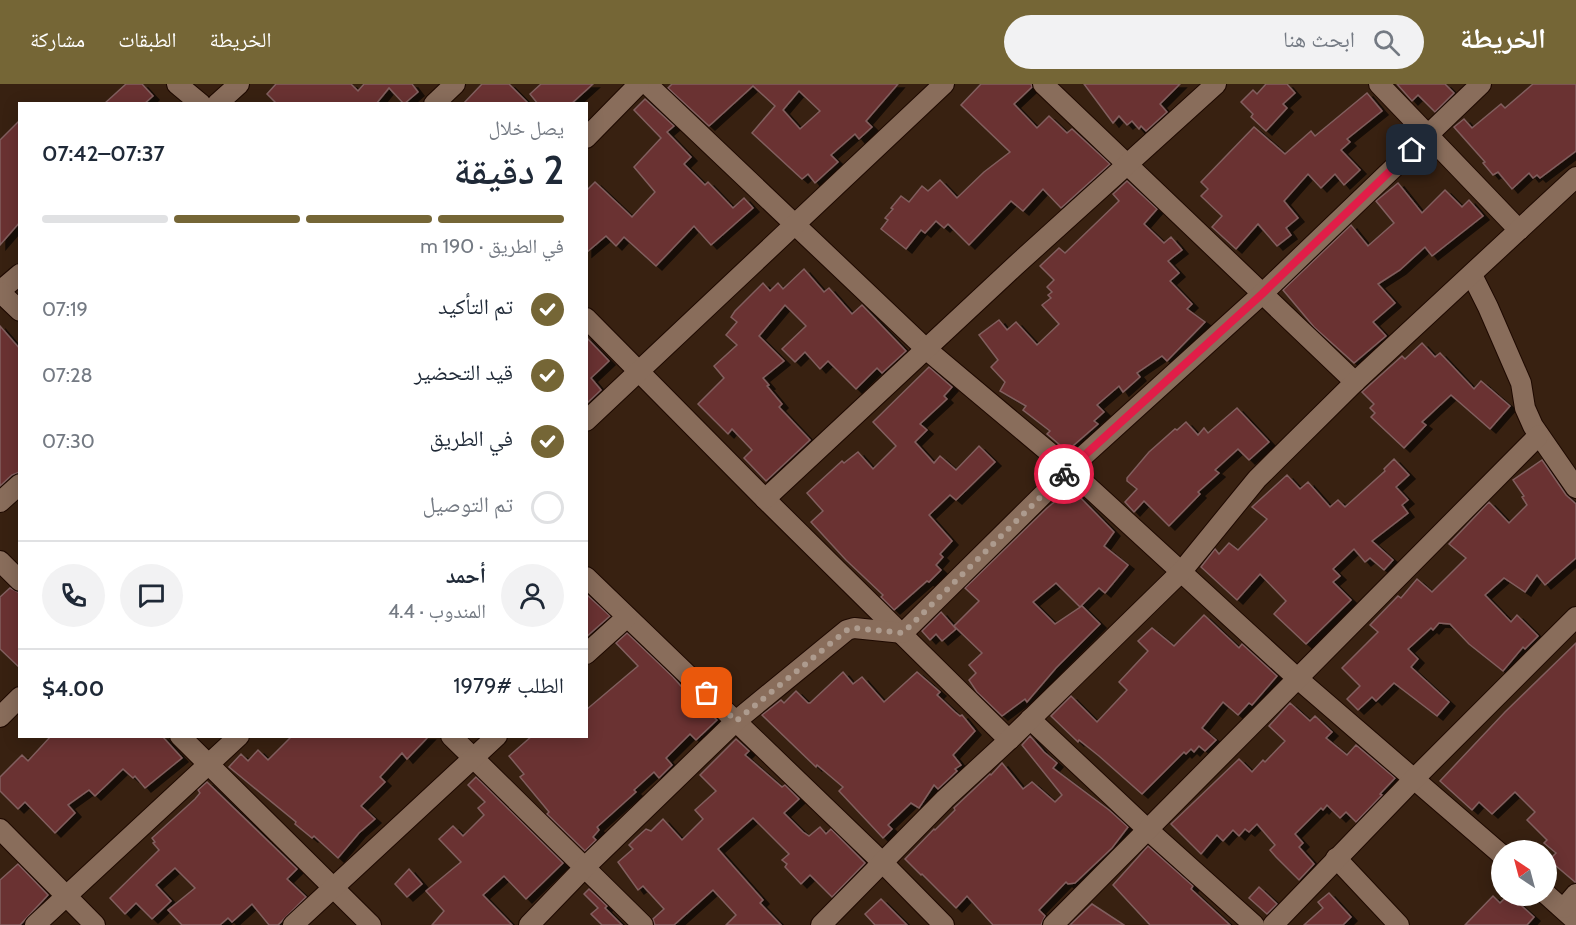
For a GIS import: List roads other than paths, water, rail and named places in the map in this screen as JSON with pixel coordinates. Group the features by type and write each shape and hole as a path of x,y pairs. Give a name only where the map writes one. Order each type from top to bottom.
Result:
{"street":[{"path":"177,84 199,102"},
{"path":"219,102 239,84"},
{"path":"436,102 455,84"},
{"path":"588,136 639,84"},
{"path":"647,84 926,349 1069,469 1297,678 1491,846"},
{"path":"1043,84 1355,382"},
{"path":"765,499 1216,84"},
{"path":"1379,84 1519,230"},
{"path":"903,633 1069,469 1262,294 1481,84"},
{"path":"588,420 795,225 934,87"},
{"path":"821,925 945,800 1182,571 1257,478 1355,382 1576,177"},
{"path":"1472,275 1521,383 1525,408 1539,435 1576,488"},
{"path":"18,276 0,291 18,309"},
{"path":"588,320 1009,740"},
{"path":"1053,925 1539,435"},
{"path":"0,502 18,486"},
{"path":"0,561 18,579"},
{"path":"588,579 883,863 944,925"},
{"path":"588,652 627,617"},
{"path":"1273,925 1336,858 1576,617"},
{"path":"529,925 584,868 736,721 847,630 854,628 903,633"},
{"path":"0,717 18,699"},
{"path":"1030,719 1254,925"},
{"path":"182,738 371,925"},
{"path":"35,925 237,738"},
{"path":"454,738 643,925"},
{"path":"293,925 495,738"},
{"path":"0,829 95,925"},
{"path":"1336,858 1399,925"},
{"path":"1557,900 1572,908"}]}
